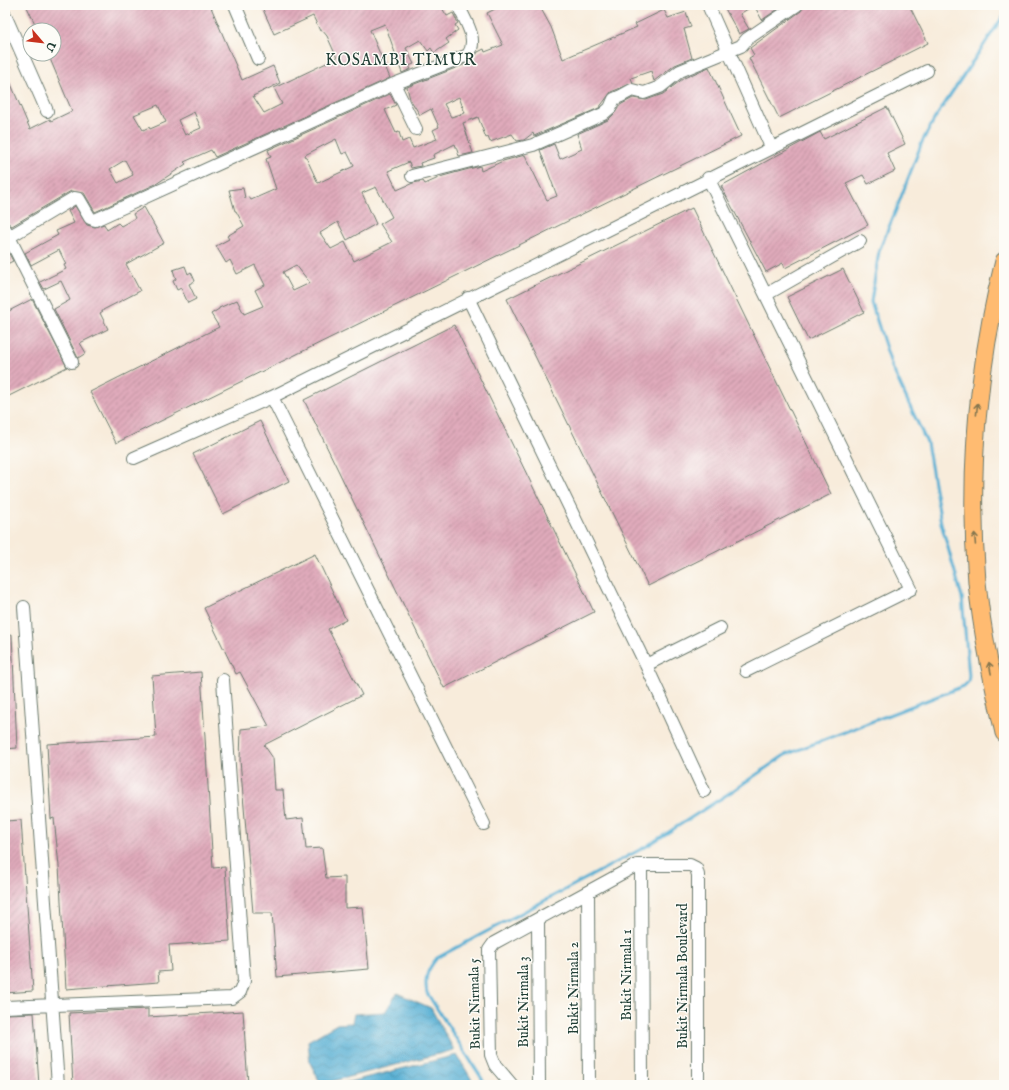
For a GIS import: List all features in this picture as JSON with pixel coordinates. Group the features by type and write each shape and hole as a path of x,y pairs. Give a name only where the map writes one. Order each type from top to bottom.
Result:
{"highway":[{"path":"1004,261 993,307 982,366 974,437 973,484 977,583 989,664 1004,733"}],"street":[{"path":"235,5 258,59"},
{"path":"72,362 7,233 74,198 79,200 90,218 95,220 394,84 468,55 472,49 472,36 458,5"},
{"path":"708,5 771,147"},
{"path":"412,176 533,145 603,114 610,108 614,99 632,90 644,93 660,87 680,71 707,61 728,50 741,46 747,38 797,5"},
{"path":"5,15 47,111"},
{"path":"134,458 272,396 708,178 927,71"},
{"path":"394,84 416,129"},
{"path":"708,178 767,294 911,589 746,671"},
{"path":"767,294 860,242"},
{"path":"468,298 646,665 704,792"},
{"path":"272,396 484,824"},
{"path":"24,607 58,1085"},
{"path":"646,665 720,628"},
{"path":"5,1007 232,998 240,992 244,982 223,680"},
{"path":"538,919 637,865 641,865"},
{"name":"Bukit Nirmala Boulevard","path":"641,865 690,865 696,868 698,875 698,1085"},
{"name":"Bukit Nirmala 1","path":"641,865 642,1085"},
{"name":"Bukit Nirmala 2","path":"588,892 589,1085"},
{"name":"Bukit Nirmala 5","path":"512,1085 495,1064 491,1055 489,950 494,943 538,919"},
{"name":"Bukit Nirmala 3","path":"538,919 539,1085"}],"water":[{"path":"397,993 431,1008 454,1050 321,1084 310,1063 308,1041 337,1024 352,1023 354,1014 385,1012"},
{"path":"457,1055 475,1085 336,1085"}],"building":[{"path":"26,5 210,5 242,80 273,66 280,83 253,96 264,113 282,104 274,88 337,58 327,36 322,30 320,31 313,16 274,34 261,5 440,5 447,16 453,13 458,23 455,25 458,30 446,39 449,43 434,53 431,48 428,51 420,40 406,48 414,64 409,66 411,69 402,73 385,24 370,30 390,78 215,157 211,150 184,162 186,164 156,184 95,212 84,193 71,191 12,226 5,222 5,70 30,129 50,119 51,121 72,111 51,62 62,62 62,22 34,22","holes":["158,105 166,122 150,129 149,127 143,130 134,115","194,112 201,128 185,135 178,120","125,160 133,175 118,183 110,169"]},
{"path":"503,5 539,5 551,27 563,59 637,27 635,24 664,10 668,18 686,12 691,27 684,29 692,58 675,65 654,81 651,71 631,78 633,83 611,92 599,108 534,136 533,133 524,140 517,141 512,134 490,142 488,137 486,138 478,117 463,123 473,153 459,156 455,144 433,155 434,158 420,163 421,166 411,168 409,162 388,171 397,190 413,183 423,181 425,184 443,176 480,166 481,171 503,161 525,155 547,200 557,196 540,150 554,144 560,159 582,149 577,134 608,120 620,105 633,98 646,100 663,94 684,78 709,67 741,136 116,443 90,392 219,327 211,314 219,308 237,300 244,314 263,306 255,290 265,285 255,265 237,274 230,260 226,263 216,246 229,239 227,236 244,226 235,211 229,190 243,188 245,198 249,197 251,200 276,189 266,159 271,157 268,150 390,94 396,105 385,110 396,133 399,132 402,142 409,139 413,148 437,139 433,130 439,127 431,109 420,115 410,99 407,87 471,62 478,52 484,49 485,52 503,45 487,13","holes":["459,97 465,113 451,117 444,104","336,139 342,154 347,152 354,166 318,183 305,155","376,187 392,217 380,224 392,242 354,261 345,242 331,249 320,233 338,222 347,240 376,224 362,193","296,265 310,283 293,291 283,272"]},
{"path":"723,5 754,5 740,14 749,29 739,34"},
{"path":"754,5 784,5 762,20"},
{"path":"804,5 909,5 928,43 779,118 749,58 754,55 750,48 801,11"},
{"path":"887,107 905,144 887,153 895,171 868,184 863,175 846,183 868,225 785,268 783,263 766,272 721,186 820,132 824,139"},
{"path":"75,206 87,225 95,227 104,224 107,230 118,223 121,226 135,218 133,214 144,207 164,243 126,264 140,291 100,313 108,329 80,343 86,353 78,358 54,309 70,300 61,281 44,289 40,282 66,269 64,265 66,264 59,250 31,265 25,253 58,235 56,231 74,223 68,211"},
{"path":"692,208 831,494 648,586 507,299"},
{"path":"5,246 13,261 5,265"},
{"path":"185,266 188,274 191,272 195,281 189,284 196,299 188,303 181,288 177,290 173,281 176,279 173,270"},
{"path":"843,269 864,312 808,340 787,297"},
{"path":"32,299 67,367 5,398 5,313"},
{"path":"454,325 594,612 444,688 304,400"},
{"path":"260,421 289,481 223,514 193,454"},
{"path":"315,554 346,620 328,629 362,695 264,745 273,758 275,790 283,790 286,820 303,818 306,849 322,848 326,878 345,877 345,908 363,907 369,969 277,977 272,913 253,913 240,760 241,729 269,726 240,672 236,674 204,608"},
{"path":"12,635 17,748 5,749 5,636"},
{"path":"201,672 213,868 225,867 230,941 169,945 171,971 158,972 159,982 66,989 59,866 54,818 51,819 47,744 156,737 152,676"},
{"path":"21,820 33,991 5,993 5,821"},
{"path":"148,1009 148,1017 243,1011 248,1085 73,1085 69,1013"},
{"path":"34,1013 39,1085 5,1085 5,1014"}],"waterway":[{"path":"486,1085 427,993 427,974 437,958 647,846 785,755 964,686 968,682 969,676 962,597 941,523 927,443 892,367 871,302 879,251 922,142 935,118 1004,15"}],"district":[{"name":"KOSAMBI TIMUR","path":"401,61"}]}
